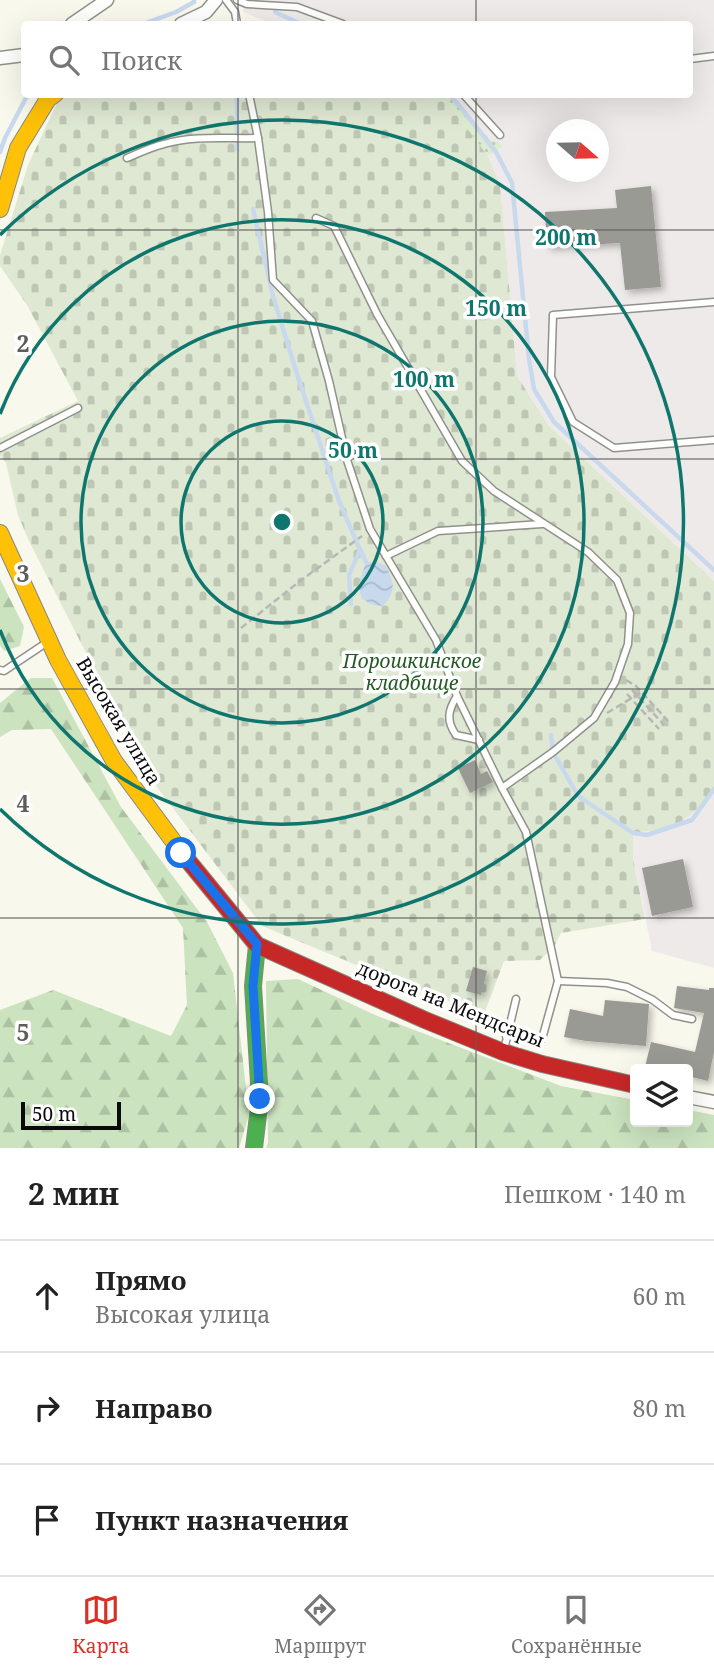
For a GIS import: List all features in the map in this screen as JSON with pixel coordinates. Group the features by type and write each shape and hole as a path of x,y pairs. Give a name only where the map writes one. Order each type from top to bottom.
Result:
{"street":[{"path":"76,21 107,0"},
{"path":"187,21 206,12 216,0"},
{"path":"0,58 21,55"},
{"path":"0,209 18,148 49,98"},
{"name":"Высокая улица","path":"0,533 58,660 114,761 181,853 257,944"},
{"path":"254,1148 260,1099 253,986 257,944"},
{"name":"дорога на Мендсары","path":"257,944 413,1014 505,1044 542,1064 630,1084"},
{"path":"693,1098 714,1102"}],"lane":[{"path":"226,0 235,12 236,21"},
{"path":"237,0 296,8 334,21"},
{"path":"693,58 714,55"},
{"path":"250,98 268,212 273,280 312,321 347,460 370,529 436,640 457,696 526,832 558,981 542,1039 505,1044 516,999"},
{"path":"467,98 500,135"},
{"path":"127,158 164,144 202,138 258,138"},
{"path":"316,218 334,226 377,314 462,461 494,491 588,552 617,580 630,612 628,644 615,682 594,718 553,752 502,788"},
{"path":"714,302 553,315 551,377 573,422 614,448 714,440"},
{"path":"0,448 78,408"},
{"path":"386,556 438,531 543,524"},
{"path":"0,670 4,671 49,641"},
{"path":"457,696 450,708 453,730 456,735 479,740"},
{"path":"558,981 607,983 627,987 653,1000 673,1015 692,1019"}],"path":[{"path":"241,628 370,529"},
{"path":"636,686 668,721"},
{"path":"632,690 664,725"},
{"path":"594,718 611,712 641,692"},
{"path":"627,694 659,729"}],"shaded area":[{"path":"244,0 714,0 714,581 549,426 517,376 500,184 448,103 436,98 693,98 693,21 265,21 243,12"},
{"path":"714,786 714,968 652,951 633,858 633,833 673,828 704,804"}],"green space":[{"name":"Порошкинское кладбище","path":"64,98 437,98 448,103 487,155 500,184 517,376 549,426 714,581 714,786 704,804 673,828 633,833 633,858 645,919 561,933 552,951 540,960 504,961 484,1014 400,983 262,926 157,787 29,541 18,515 6,463 0,456 0,438 78,401 27,305 0,266 0,255 28,165 58,101"},
{"path":"436,98 455,98 490,140 497,141 502,146 487,155 448,103"},
{"path":"0,579 24,627 20,646 4,651 0,645"},
{"path":"31,678 52,678 121,807 207,922 233,973 249,1115 239,1148 0,1148 0,1010 53,990 171,1036 187,1005 183,928 51,729 12,730 0,737 0,703"},
{"path":"298,979 375,1015 561,1086 630,1099 630,1127 693,1127 693,1111 714,1115 714,1148 266,1148 266,981"}],"water":[{"path":"366,562 377,562 386,566 391,578 392,591 383,606 373,605 362,599 358,586"}],"building":[{"path":"651,186 661,287 625,290 620,243 547,247 545,212 617,208 615,190"},
{"path":"475,760 481,774 487,771 493,782 470,793 458,768"},
{"path":"683,859 693,907 652,916 642,868"},
{"path":"473,967 487,971 481,995 466,991"},
{"path":"677,986 709,990 714,988 714,1052 708,1081 693,1077 693,1064 646,1064 651,1042 695,1052 704,1013 674,1008"},
{"path":"605,1000 649,1004 646,1046 564,1037 570,1009 603,1016"}],"waterway":[{"path":"151,21 176,12 194,0"},
{"path":"275,12 294,21"},
{"path":"0,152 26,98"},
{"path":"237,98 237,149"},
{"path":"452,98 496,152 512,183 534,389 554,422 714,570"},
{"path":"253,209 273,296 296,371 339,501 360,550 349,575 351,604"},
{"path":"361,551 366,562"},
{"path":"551,735 553,752 578,796 633,833 647,835 692,820 714,789"}],"traffic: fast":[{"path":"254,1148 260,1099 253,986 257,945"}],"traffic: slow":[{"path":"0,209 18,148 49,98"},
{"path":"0,533 58,660 114,761 185,857"}],"traffic: jam":[{"path":"185,857 257,945 503,1052 542,1064 630,1084"}],"route":[{"path":"181,853 257,944 253,986 260,1099"}]}
